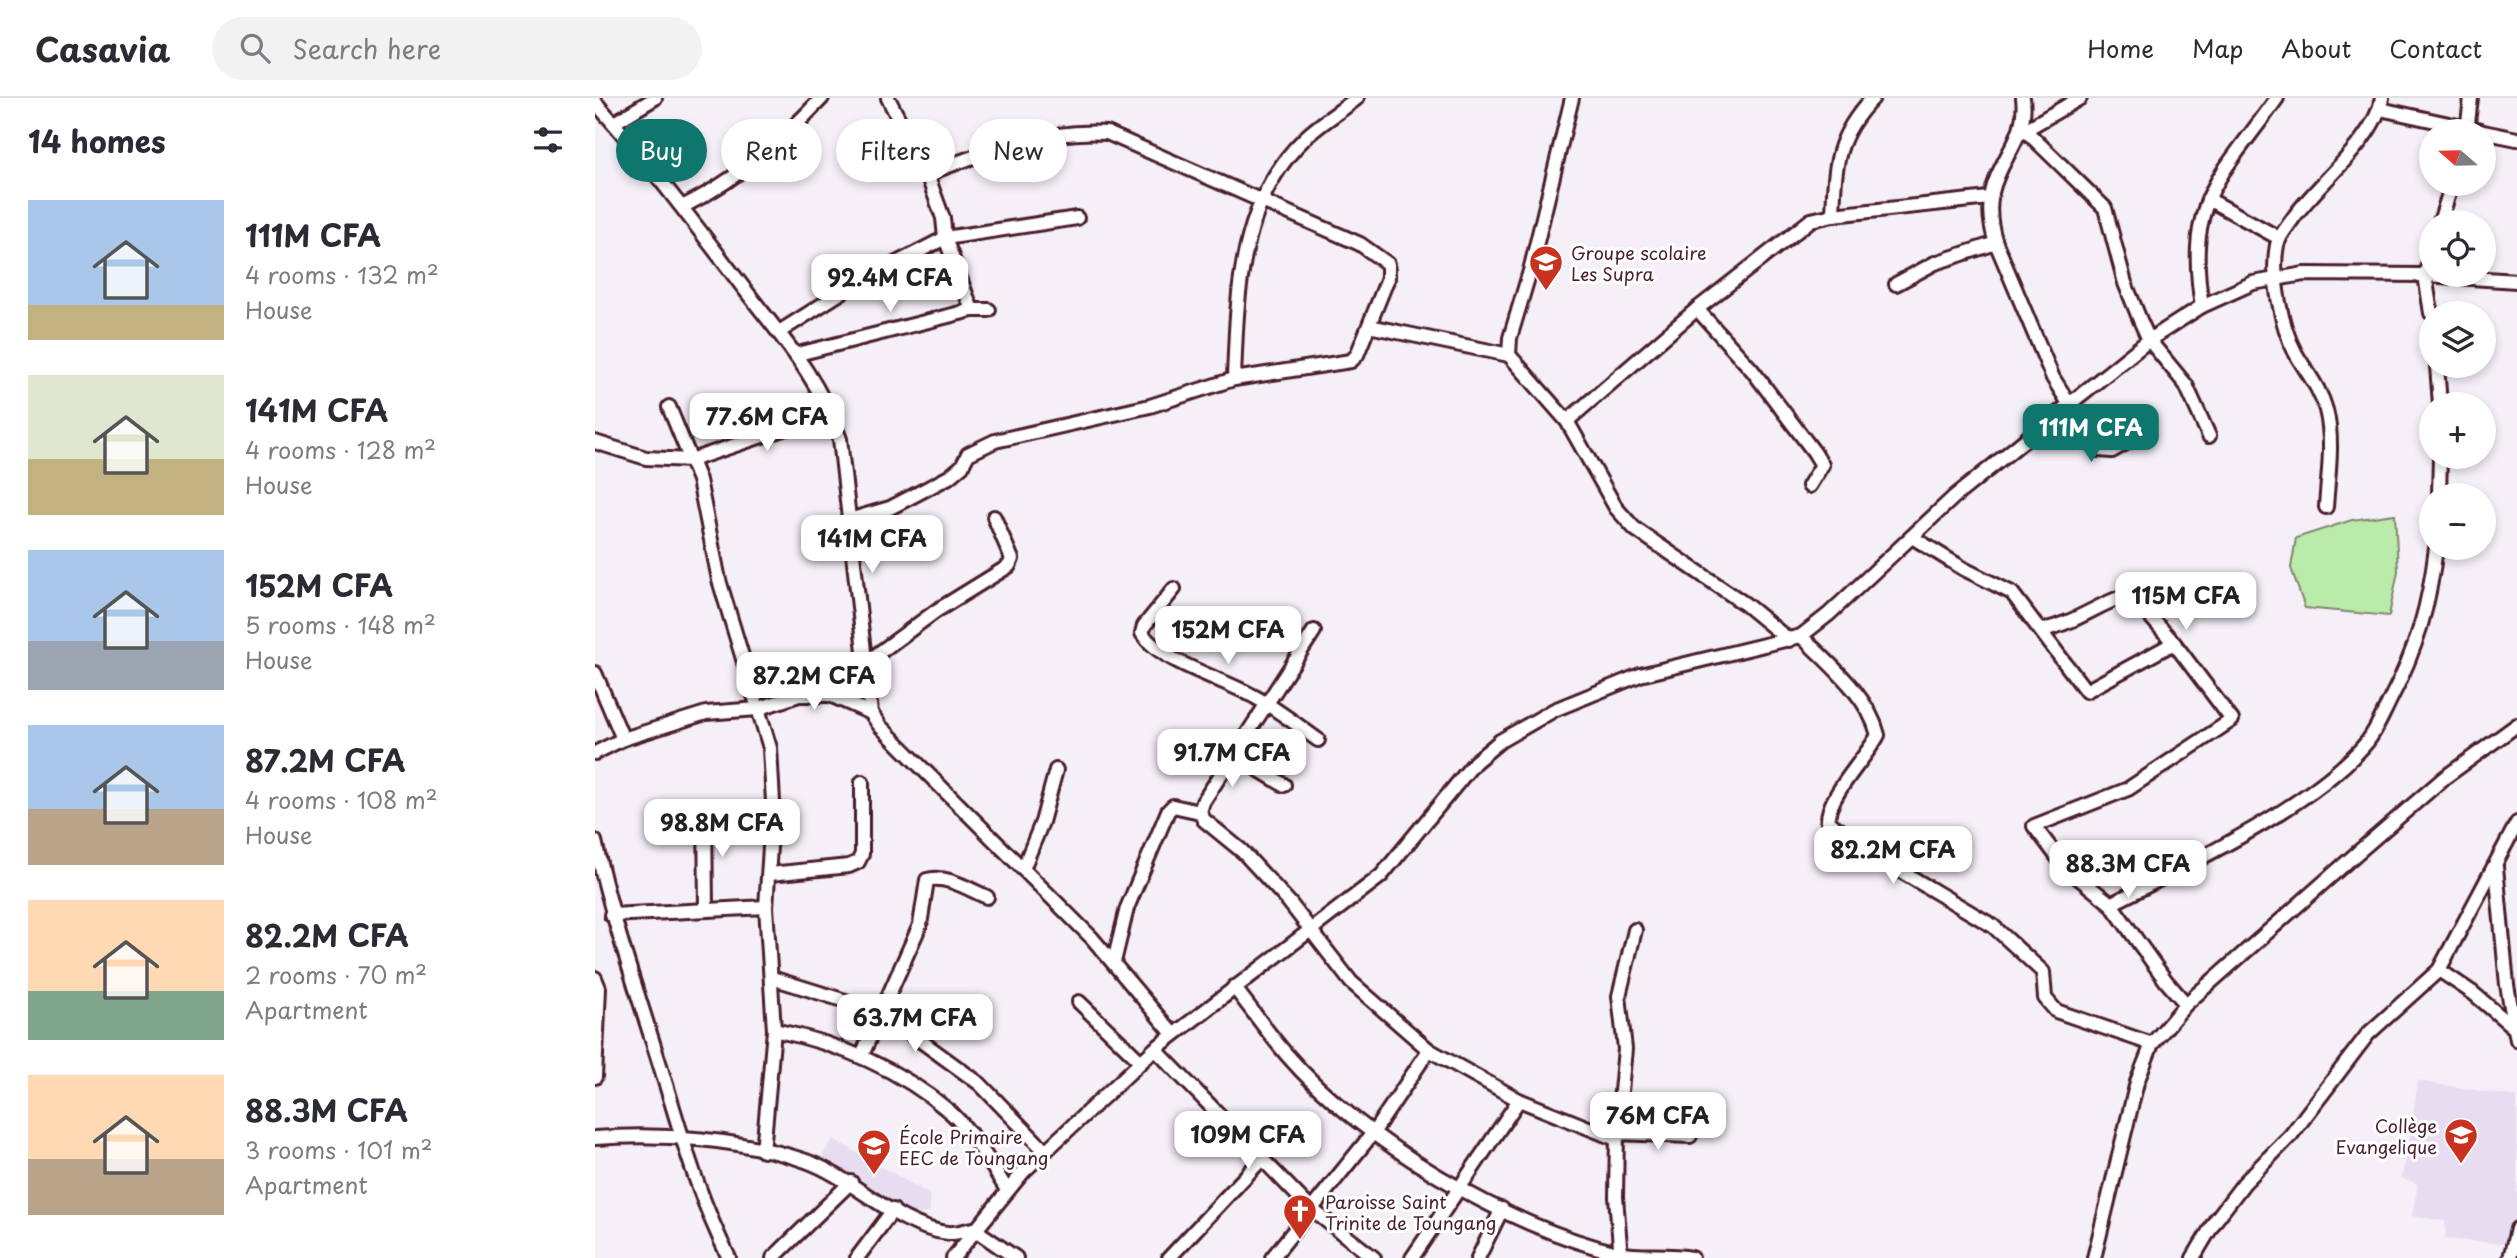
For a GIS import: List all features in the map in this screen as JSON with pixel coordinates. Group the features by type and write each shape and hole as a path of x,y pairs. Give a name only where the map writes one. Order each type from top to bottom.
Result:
{"street":[{"path":"614,123 655,98"},
{"path":"684,206 705,196 762,156 822,98"},
{"path":"888,98 899,119"},
{"path":"1234,379 1237,289 1243,257 1262,199 1305,138 1357,98"},
{"path":"1509,355 1510,338 1530,271 1572,98"},
{"path":"1833,215 1840,145 1854,117 1873,98"},
{"path":"2021,133 2023,98"},
{"path":"2080,98 2021,133 2001,163 1989,198 1990,226 2022,310 2067,406 2099,450 2112,452 2138,436"},
{"path":"2202,306 2196,254 2209,199 2218,177 2236,150 2277,98"},
{"path":"2468,119 2471,98"},
{"path":"595,102 684,206 798,354 830,410 840,439 871,713 880,726 1114,962 1173,1034"},
{"path":"2326,507 2330,436 2326,412 2314,381 2286,332 2275,266 2279,239 2370,128 2381,104 2431,119"},
{"path":"849,520 890,508 949,477 962,466 968,454 995,441 1150,406 1234,379 1351,361 1357,355 1388,278 1388,264 1360,244 1107,133 1079,131 1022,141 955,164"},
{"path":"2021,133 2105,208 2125,283 2150,340 2186,385 2209,436"},
{"path":"2496,134 2517,139"},
{"path":"930,182 943,218 945,238 972,310"},
{"path":"1567,421 1697,309 1789,234 1811,220 1833,215 1989,198"},
{"path":"2209,199 2279,239"},
{"path":"779,332 850,287 945,238 1077,218"},
{"path":"1896,284 1967,250 1996,243"},
{"path":"953,1258 1007,1189 1045,1151 1173,1034 1381,876 1475,762 1511,734 1580,698 1640,675 1795,638 1829,614 1954,497 2150,340 2202,306 2253,283 2304,274 2419,275"},
{"path":"2496,280 2517,281"},
{"path":"1697,309 1752,370 1814,452 1822,465 1809,486"},
{"path":"798,354 972,310 989,310"},
{"path":"1369,326 1509,355 1567,421 1616,508 1635,529 1795,638 1846,681 1875,723 1878,735 1834,801 1828,822 2000,932 2043,972 2045,998 2056,1011 2151,1044"},
{"path":"669,407 699,480 719,580 757,709 764,720 770,748 773,803 766,907 773,1030 763,1151"},
{"path":"595,442 646,458 691,460 792,426 830,410"},
{"path":"864,664 936,611 1009,566 1012,559 993,517"},
{"path":"1912,537 1964,569 2012,593 2043,630 2086,691 2174,643"},
{"path":"2111,904 2290,804 2330,776 2367,742 2408,667 2425,620 2434,560"},
{"path":"1174,589 1144,626 1142,633 1147,641 1191,668 1266,704 1318,740"},
{"path":"2043,630 2067,624 2113,599 2130,594 2174,643 2232,720 2128,789 2034,826 2065,867 2111,904 2166,981 2186,1004"},
{"path":"1200,812 1233,754 1314,631"},
{"path":"595,673 623,739"},
{"path":"595,753 623,739 706,713 757,709 799,695 830,695 871,713"},
{"path":"2094,1258 2137,1082 2151,1044 2186,1004 2444,778 2517,725"},
{"path":"1233,754 1284,785"},
{"path":"1023,869 1042,822 1056,770"},
{"path":"770,874 849,866 858,862 862,854 862,782"},
{"path":"1114,962 1127,908 1168,811 1173,806 1181,806 1200,812 1204,820 1257,867 1351,982 1429,1050 1519,1100 1616,1136 1690,1136"},
{"path":"705,807 706,910"},
{"path":"2193,1258 2215,1221 2244,1183 2291,1135 2368,1034 2439,970 2517,823"},
{"path":"595,841 611,915 680,1138 703,1207 729,1258"},
{"path":"2495,865 2515,1033"},
{"path":"862,1055 920,925 927,880 936,877 947,880 987,897"},
{"path":"611,915 766,907"},
{"path":"1621,1256 1616,1136 1625,1049 1619,996 1635,930"},
{"path":"2439,970 2473,993 2515,1033"},
{"path":"595,978 599,988 595,1077"},
{"path":"772,978 831,994 881,1012 981,1084 1045,1151"},
{"path":"1234,987 1287,1055 1373,1133 1459,1186 1502,1209 1572,1239 1621,1256 1692,1258"},
{"path":"1079,1002 1141,1062"},
{"path":"773,1030 831,1043 862,1055 950,1112 1007,1189"},
{"path":"1155,1049 1310,1208 1374,1258"},
{"path":"1272,1258 1373,1133 1429,1050"},
{"path":"1412,1258 1519,1100"},
{"path":"595,1138 638,1135 680,1138 763,1151 804,1161 851,1182 917,1224 949,1233 974,1229 1016,1258"},
{"path":"1170,1258 1261,1160"},
{"path":"773,1258 851,1182"},
{"path":"1478,1258 1502,1209"},
{"path":"856,1258 893,1210"},
{"path":"2510,1258 2517,1229"}],"shaded area":[{"name":"Collège Evangelique","path":"2418,1081 2517,1097 2517,1213 2516,1225 2506,1244 2446,1239 2445,1221 2412,1216 2418,1184 2401,1178 2408,1152"},
{"name":"École Primaire EEC de Toungang","path":"833,1139 929,1194 930,1212 917,1215 822,1157"}],"green space":[{"path":"2395,514 2398,571 2389,616 2305,608 2291,568 2296,538 2352,520"}],"place":[{"name":"Groupe scolaire Les Supra","path":"1546,292"},
{"name":"Collège Evangelique","path":"2461,1165"},
{"name":"École Primaire EEC de Toungang","path":"874,1176"},
{"name":"Paroisse Saint Trinite de Toungang","path":"1300,1241"}]}
